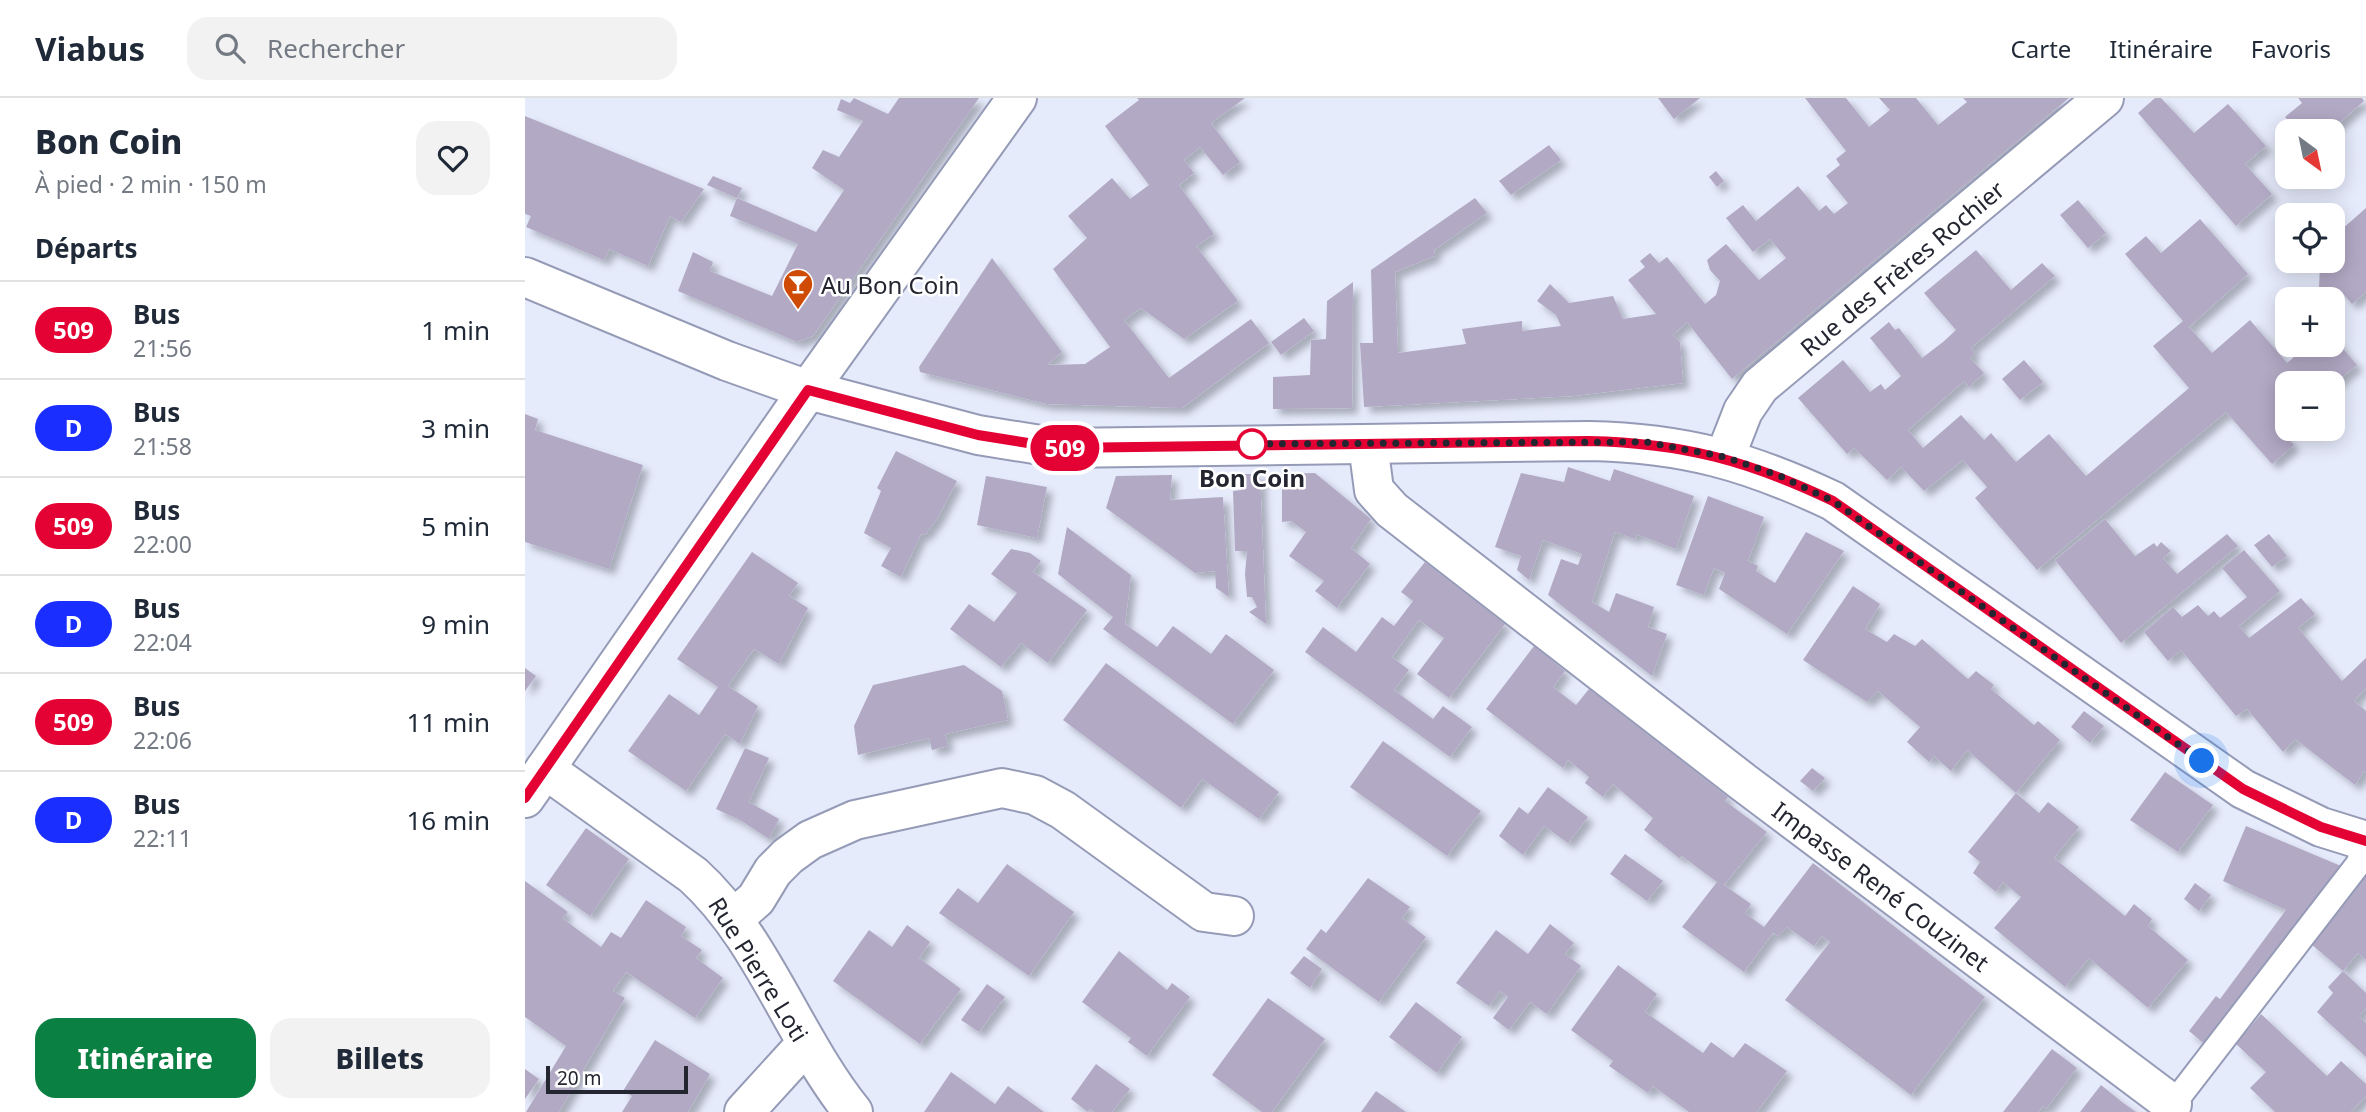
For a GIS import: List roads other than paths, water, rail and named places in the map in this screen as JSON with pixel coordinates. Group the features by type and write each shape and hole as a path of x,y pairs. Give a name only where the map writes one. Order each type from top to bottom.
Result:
{"street":[{"path":"532,774 1017,98"},
{"name":"Rue des Frères Rochier","path":"1725,457 1743,411 1759,386 2104,98"},
{"path":"525,277 727,361 808,390 978,435 1059,448 1646,442 1725,457 1780,476 1833,501 2243,789 2321,827 2366,841"},
{"name":"Impasse René Couzinet","path":"1368,444 1374,489 1392,510 2169,1108"},
{"name":"Rue Pierre Loti","path":"532,774 693,875 712,892 733,919 806,1044 853,1112"},
{"path":"733,919 756,899 773,871 810,839 855,820 1002,788 1035,795 1063,810 1204,912 1234,916"},
{"path":"744,1112 806,1044"}],"lane":[{"name":"Impasse René Couzinet","path":"2169,1108 2359,863 2366,841"}],"place":[{"name":"Au Bon Coin","path":"798,311"},
{"name":"Bon Coin","path":"1252,444"}]}
